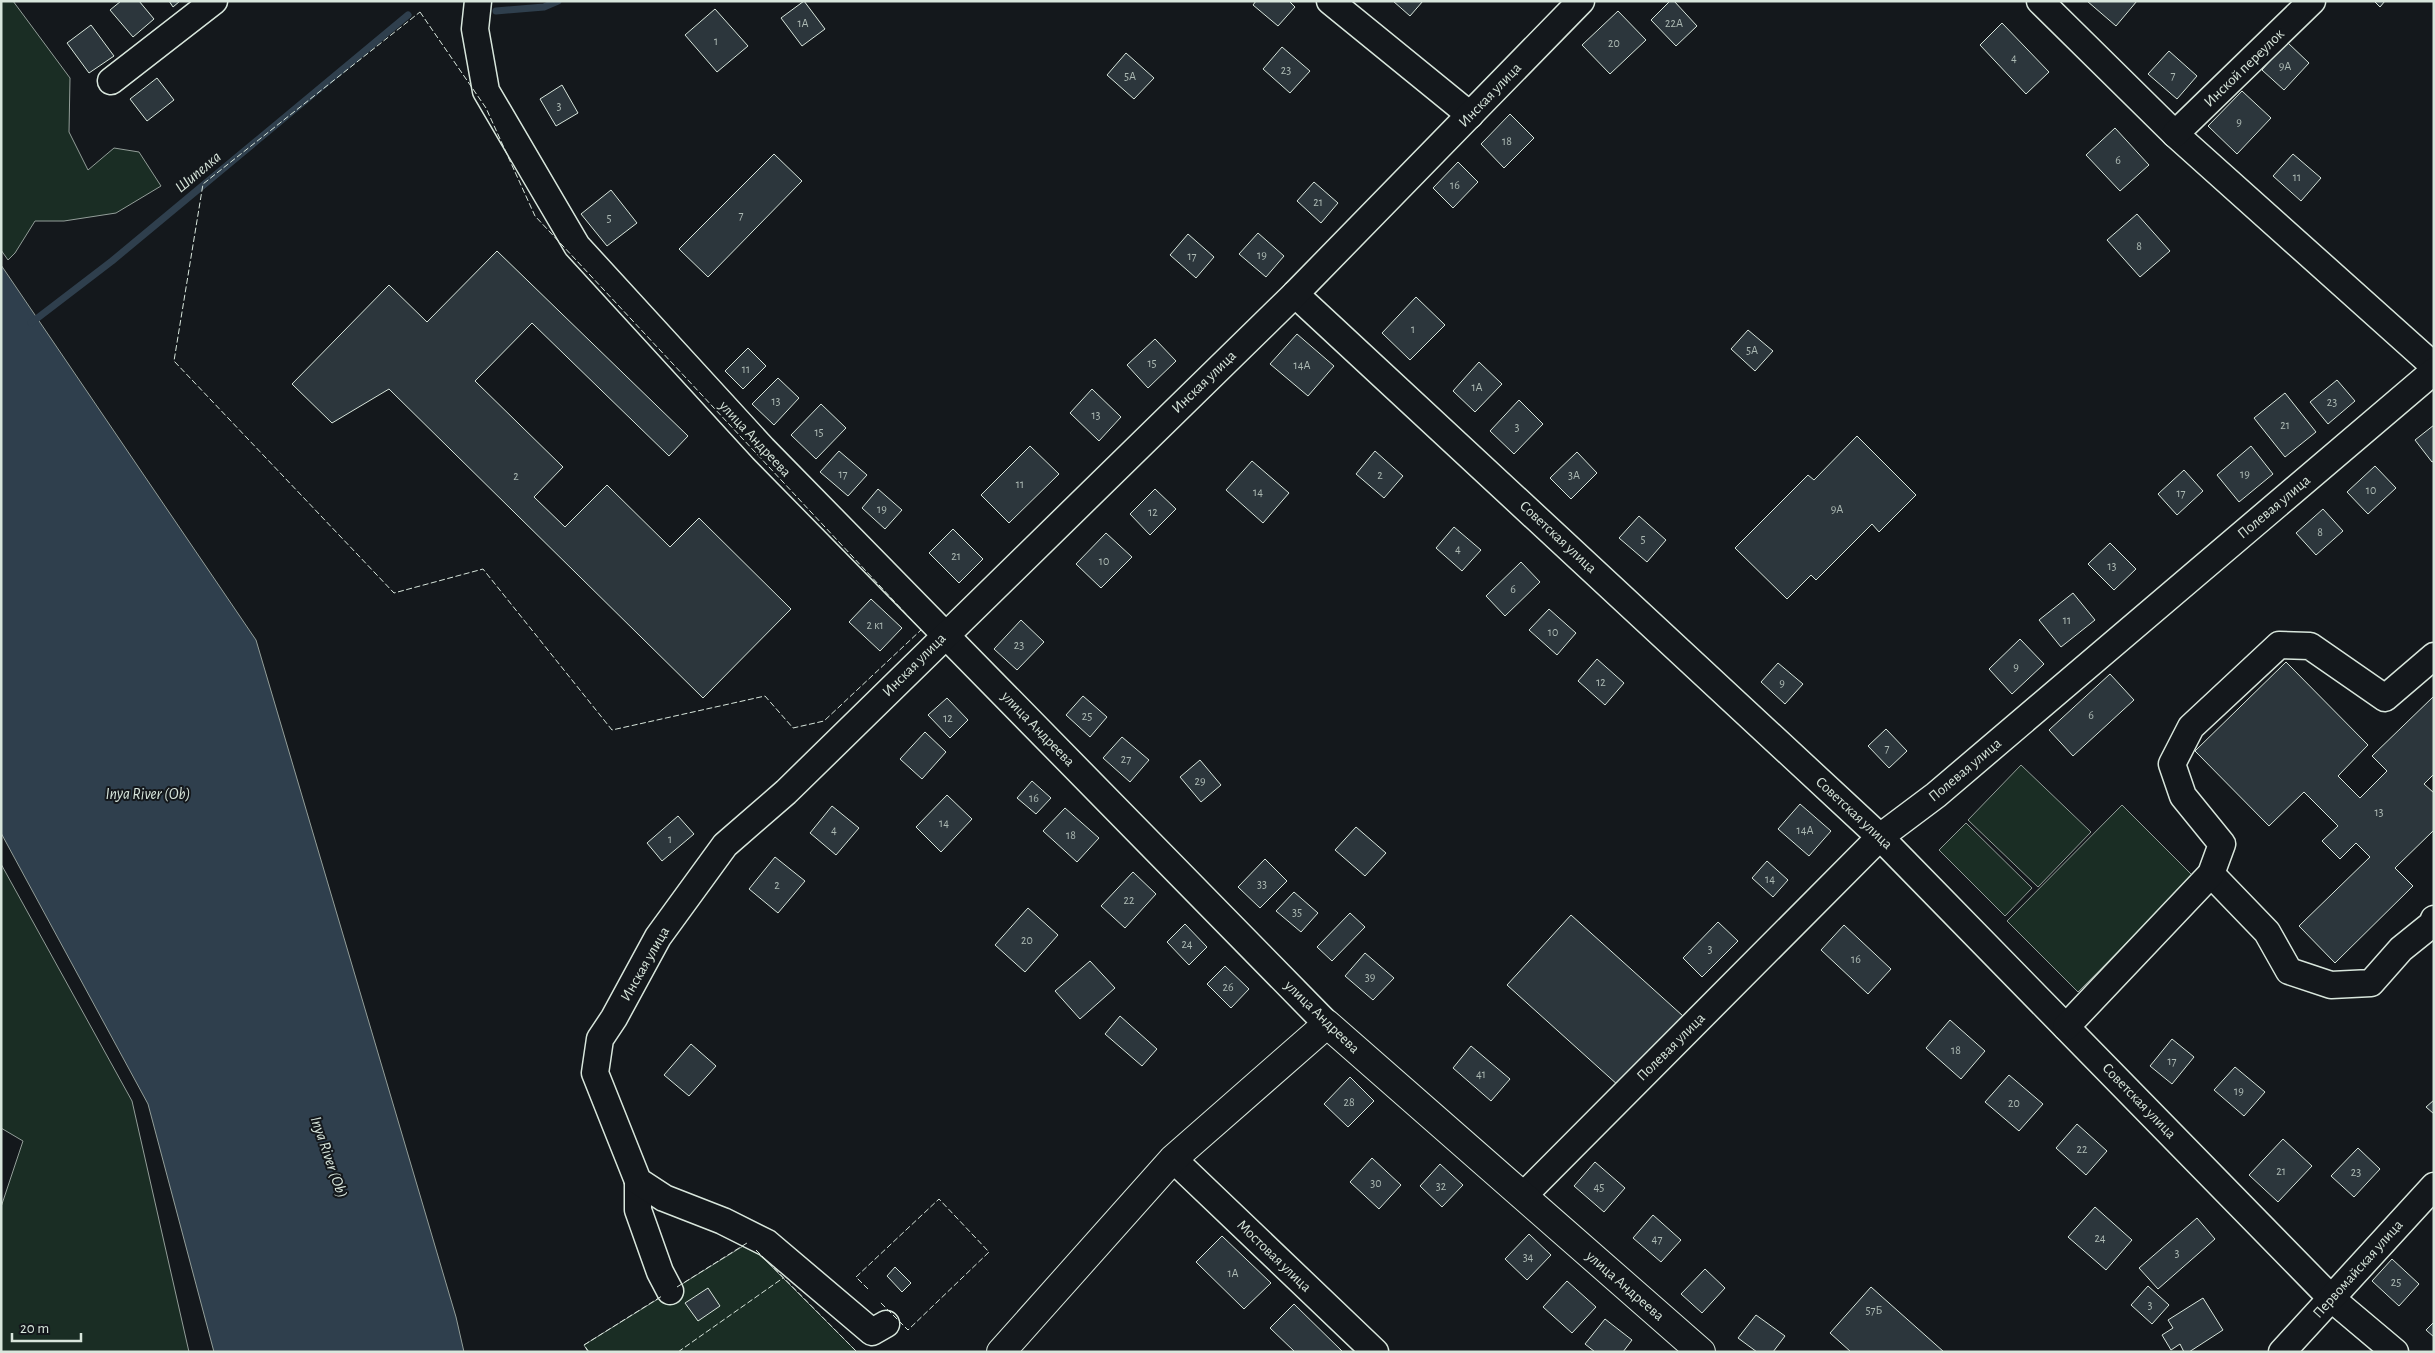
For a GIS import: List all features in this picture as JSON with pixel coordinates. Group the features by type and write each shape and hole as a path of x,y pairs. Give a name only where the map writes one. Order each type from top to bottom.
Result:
{"main road":[{"path":"1001,1352 1173,1159 1327,1024"},
{"name":"улица Андреева","path":"1327,1024 1701,1352"}],"street":[{"path":"111,81 214,1"},
{"name":"улица Андреева","path":"478,1 475,29 486,90 576,246 763,449 1327,1024"},
{"path":"1330,1 1470,115"},
{"name":"Инская улица","path":"638,1181 595,1073 600,1039 658,937 725,845 786,792 945,634 1295,294 1581,1"},
{"path":"2040,1 2175,134 2434,366"},
{"name":"Инской переулок","path":"2175,134 2312,1"},
{"name":"Советская улица","path":"1295,294 1880,837 2332,1299 2395,1352"},
{"name":"Полевая улица","path":"1523,1196 1880,837 1943,789 2434,371"},
{"path":"2066,1027 2211,874 2222,844 2183,796 2172,764 2191,727 2279,645 2310,646 2385,698 2434,656"},
{"path":"2211,874 2268,932 2289,971 2331,985 2371,982 2400,949 2432,924 2434,919"},
{"name":"Мостовая улица","path":"1173,1159 1376,1352"},
{"path":"638,1181 638,1210 660,1272 670,1291"},
{"path":"638,1181 664,1198 723,1221 767,1242 872,1332 886,1324"},
{"name":"Первомайская улица","path":"2282,1352 2434,1186"}],"green space":[{"path":"1,1 13,1 70,78 69,132 88,170 114,148 139,152 161,186 116,213 64,221 35,221 15,253 8,260 1,250"},
{"path":"2021,765 2091,832 2038,887 1968,820"},
{"path":"2122,805 2193,876 2078,992 2007,921"},
{"path":"1966,823 2032,888 2005,916 1939,850"},
{"path":"1,864 132,1101 189,1352 1,1352 1,1207 23,1141 1,1128"},
{"path":"748,1243 857,1352 588,1352 584,1345"}],"water":[{"name":"Inya River (Ob)","path":"1,265 256,640 456,1317 464,1352 214,1352 148,1104 1,833"}],"building":[{"path":"121,1 139,1 154,19 133,37 110,10"},
{"path":"169,1 180,1 173,7"},
{"path":"804,1 825,29 802,46 781,18"},
{"path":"1256,1 1289,1 1295,7 1278,26 1253,5"},
{"path":"1393,1 1423,1 1410,16"},
{"path":"1670,1 1674,1 1697,26 1676,46 1651,20"},
{"path":"2087,1 2137,1 2116,26"},
{"path":"2374,1 2385,1 2380,7"},
{"path":"715,9 748,46 717,72 685,35"},
{"path":"1618,11 1646,40 1610,74 1582,45"},
{"path":"2002,23 2049,72 2026,94 1980,45"},
{"path":"91,25 114,56 89,73 67,43"},
{"path":"2287,42 2309,63 2284,90 2262,70"},
{"path":"1282,47 1310,71 1290,93 1263,69"},
{"path":"2169,51 2197,76 2177,99 2148,74"},
{"path":"1126,53 1154,78 1134,99 1107,75"},
{"path":"157,78 174,100 147,121 130,99"},
{"path":"562,85 578,113 556,126 540,99"},
{"path":"2242,91 2271,118 2237,154 2208,126"},
{"path":"1510,114 1534,138 1504,168 1481,144"},
{"path":"2115,128 2149,165 2120,191 2086,155"},
{"path":"774,154 802,181 708,277 679,249"},
{"path":"2293,154 2321,178 2301,201 2273,176"},
{"path":"1458,162 1478,182 1453,208 1433,188"},
{"path":"1314,182 1338,203 1321,223 1297,201"},
{"path":"611,190 637,223 607,246 581,214"},
{"path":"2137,214 2170,251 2140,277 2107,240"},
{"path":"1258,233 1284,256 1266,277 1239,254"},
{"path":"1188,234 1214,257 1196,278 1170,255"},
{"path":"497,251 688,436 669,456 532,323 475,381 563,467 534,497 565,527 607,485 670,547 699,518 791,609 703,698 389,389 332,423 292,384 389,285 427,322"},
{"path":"1416,297 1445,325 1410,360 1382,333"},
{"path":"1748,330 1773,351 1755,371 1731,349"},
{"path":"1297,334 1334,366 1308,396 1270,364"},
{"path":"1155,339 1176,361 1148,388 1127,365"},
{"path":"748,348 766,366 743,389 725,371"},
{"path":"1479,362 1502,384 1475,412 1453,391"},
{"path":"778,378 799,398 774,425 752,404"},
{"path":"2337,380 2355,401 2328,424 2310,402"},
{"path":"1092,389 1121,417 1099,441 1070,413"},
{"path":"2285,393 2316,432 2285,457 2254,418"},
{"path":"1519,400 1543,424 1514,454 1490,431"},
{"path":"821,404 846,428 816,459 791,435"},
{"path":"2434,425 2434,461 2432,462 2415,440"},
{"path":"1857,436 1916,495 1879,532 1872,524 1816,580 1811,575 1787,599 1735,548 1808,475 1814,480"},
{"path":"1030,446 1059,474 1009,523 981,495"},
{"path":"2251,446 2273,474 2239,502 2217,475"},
{"path":"839,451 867,475 848,496 820,472"},
{"path":"1375,451 1403,476 1384,498 1356,474"},
{"path":"1577,452 1597,473 1571,499 1550,478"},
{"path":"1252,461 1289,493 1263,523 1226,490"},
{"path":"2375,466 2396,488 2368,514 2347,492"},
{"path":"2184,470 2203,491 2177,515 2158,494"},
{"path":"878,489 902,510 885,529 862,508"},
{"path":"1155,489 1176,509 1150,535 1130,514"},
{"path":"2323,509 2343,531 2316,555 2296,533"},
{"path":"1639,516 1666,540 1647,562 1619,538"},
{"path":"1454,527 1481,550 1462,571 1436,548"},
{"path":"953,529 983,559 959,583 929,553"},
{"path":"1106,533 1132,557 1101,588 1076,564"},
{"path":"2110,543 2136,569 2114,590 2088,564"},
{"path":"1521,562 1540,582 1505,616 1486,596"},
{"path":"2073,593 2095,620 2061,647 2039,620"},
{"path":"871,599 902,628 880,651 849,622"},
{"path":"1549,609 1576,633 1557,655 1529,630"},
{"path":"1021,620 1044,642 1017,670 994,649"},
{"path":"2020,639 2044,664 2012,694 1989,669"},
{"path":"1597,659 1624,683 1605,705 1578,681"},
{"path":"2286,662 2368,745 2338,776 2360,798 2387,771 2372,756 2434,696 2434,774 2424,784 2434,793 2434,830 2395,868 2413,886 2335,963 2299,926 2370,857 2356,843 2340,859 2322,841 2338,826 2304,792 2269,826 2195,751"},
{"path":"1778,663 1803,684 1785,704 1761,682"},
{"path":"2110,674 2134,700 2073,756 2049,730"},
{"path":"1083,696 1107,717 1090,737 1066,715"},
{"path":"947,698 968,720 950,738 928,715"},
{"path":"1886,729 1907,751 1889,768 1868,746"},
{"path":"925,732 946,752 922,779 900,759"},
{"path":"1122,737 1149,760 1130,782 1103,758"},
{"path":"1200,760 1221,785 1201,802 1180,777"},
{"path":"1032,781 1051,798 1036,814 1017,798"},
{"path":"947,795 972,819 941,852 916,827"},
{"path":"1800,804 1831,831 1809,856 1778,829"},
{"path":"832,806 859,828 836,855 810,833"},
{"path":"1065,808 1099,838 1077,862 1043,831"},
{"path":"678,816 694,834 662,861 647,843"},
{"path":"1356,827 1386,853 1365,876 1335,850"},
{"path":"775,857 805,881 778,913 749,889"},
{"path":"1265,859 1287,881 1260,908 1238,887"},
{"path":"1767,861 1788,880 1773,897 1752,878"},
{"path":"1133,872 1156,894 1125,928 1101,906"},
{"path":"1294,892 1318,913 1301,932 1276,911"},
{"path":"1028,908 1058,935 1025,972 995,945"},
{"path":"1350,913 1365,927 1332,961 1317,947"},
{"path":"1571,915 1683,1016 1619,1086 1507,985"},
{"path":"1718,922 1738,941 1702,977 1683,958"},
{"path":"1185,924 1207,947 1189,965 1167,942"},
{"path":"1844,925 1891,969 1868,994 1821,950"},
{"path":"1365,953 1394,978 1373,1000 1345,976"},
{"path":"1090,961 1115,988 1080,1019 1055,991"},
{"path":"1225,966 1249,989 1231,1008 1207,984"},
{"path":"1120,1016 1157,1049 1142,1066 1105,1034"},
{"path":"1950,1020 1985,1051 1961,1079 1926,1048"},
{"path":"2172,1039 2194,1057 2172,1084 2150,1066"},
{"path":"691,1044 716,1066 689,1096 664,1075"},
{"path":"1471,1046 1510,1079 1491,1101 1453,1068"},
{"path":"2235,1067 2265,1092 2244,1116 2214,1090"},
{"path":"2009,1075 2043,1104 2019,1131 1985,1102"},
{"path":"1350,1077 1374,1101 1348,1127 1324,1104"},
{"path":"2434,1100 2434,1114 2426,1107"},
{"path":"2077,1124 2107,1151 2086,1175 2056,1148"},
{"path":"2283,1139 2312,1166 2278,1202 2249,1175"},
{"path":"2358,1148 2380,1169 2354,1197 2331,1176"},
{"path":"1372,1158 1401,1185 1379,1209 1350,1182"},
{"path":"1595,1162 1625,1188 1604,1212 1574,1186"},
{"path":"1440,1164 1463,1185 1442,1207 1420,1186"},
{"path":"2095,1207 2132,1240 2106,1270 2068,1237"},
{"path":"1653,1215 1681,1240 1661,1262 1633,1238"},
{"path":"2197,1218 2215,1239 2158,1289 2139,1268"},
{"path":"1529,1234 1551,1255 1527,1280 1505,1259"},
{"path":"1222,1236 1271,1283 1244,1309 1196,1262"},
{"path":"2392,1259 2419,1284 2399,1306 2372,1281"},
{"path":"895,1267 911,1283 902,1292 887,1276"},
{"path":"1705,1269 1725,1288 1702,1313 1681,1294"},
{"path":"1567,1281 1596,1307 1572,1333 1543,1307"},
{"path":"2148,1286 2169,1305 2152,1324 2131,1305"},
{"path":"1871,1287 1944,1352 1851,1352 1830,1333"},
{"path":"708,1288 720,1306 698,1321 685,1303"},
{"path":"2203,1298 2223,1330 2189,1352 2184,1352 2180,1344 2171,1350 2162,1335 2173,1328 2168,1320"},
{"path":"1294,1304 1343,1352 1295,1352 1270,1328"},
{"path":"1756,1315 1785,1336 1773,1352 1757,1352 1738,1338"},
{"path":"1605,1319 1632,1340 1623,1352 1595,1352 1585,1344"},
{"path":"2434,1322 2434,1337 2426,1330"}],"waterway":[{"name":"Шипелка","path":"496,11 544,7 558,1"},
{"name":"Шипелка","path":"31,323 112,261 408,15"}],"fence":[{"path":"420,12 486,108 535,216 921,630 824,721 793,728 765,696 612,730 483,569 394,593 174,361 203,184 420,12"},
{"path":"868,1289 856,1277 939,1199 989,1252 908,1330 880,1302"},
{"path":"677,1287 747,1243"},
{"path":"756,1250 857,1352"},
{"path":"678,1352 783,1278"},
{"path":"589,1352 584,1345 662,1296"}]}
